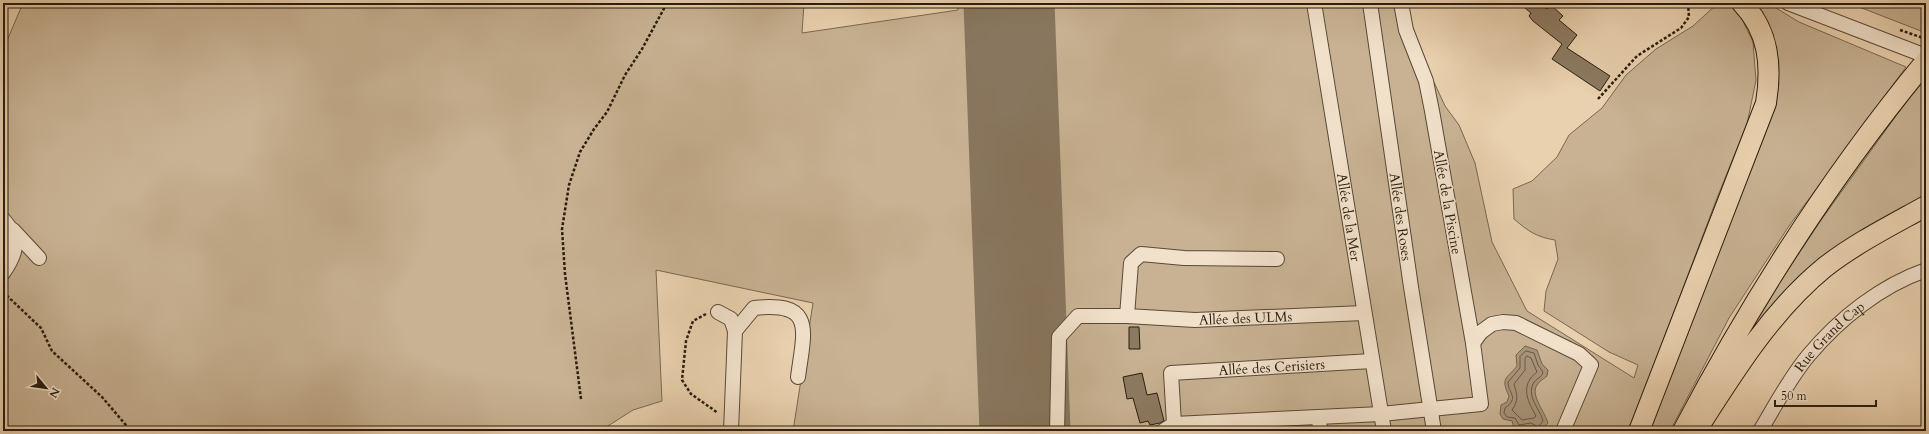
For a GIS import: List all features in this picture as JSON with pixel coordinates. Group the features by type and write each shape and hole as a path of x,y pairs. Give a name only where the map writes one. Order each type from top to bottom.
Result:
{"highway":[{"path":"1639,431 1766,103 1770,80 1769,61 1765,39 1757,23 1742,3"},
{"path":"1683,431 1728,346 1800,230 1889,106 1926,61"},
{"path":"1696,431 1741,362 1766,328 1793,297 1825,267 1864,241 1926,206"}],"street":[{"name":"Allée de la Mer","path":"1314,3 1384,431"},
{"name":"Allée des Roses","path":"1370,3 1410,287 1434,431"},
{"name":"Allée de la Piscine","path":"1401,3 1406,30 1426,81 1473,343 1481,404 1430,409"},
{"path":"1788,3 1875,33 1926,47"},
{"path":"1808,3 1926,56"},
{"path":"3,219 39,258"},
{"path":"3,273 11,261 16,243 12,230"},
{"path":"1127,316 1131,263 1141,254 1184,258 1277,259"},
{"name":"Rue Grand Cap","path":"1760,431 1808,357 1830,333 1854,311 1884,290 1926,270"},
{"path":"735,331 754,308 772,306 787,308 798,317 804,328 798,377"},
{"path":"718,312 731,319 735,331 731,429"},
{"name":"Allée des ULMs","path":"1057,431 1059,337 1078,316 1127,316 1195,320 1364,313"},
{"path":"1473,343 1481,332 1492,324 1503,322 1516,323 1579,354 1591,365 1563,431"},
{"name":"Allée des Cerisiers","path":"1168,428 1171,374 1372,361"},
{"path":"1168,428 1319,424 1381,414 1430,409"}],"path":[{"path":"581,399 566,282 562,229 569,184 580,152 607,112 625,75 642,49 667,3"},
{"path":"1598,99 1637,56 1681,28 1690,17 1688,3"},
{"path":"1897,29 1926,39"},
{"path":"3,292 41,328 52,351 102,397 131,431"},
{"path":"718,312 706,314 693,321 686,341 682,380 691,394 714,409 731,429"}],"shaded area":[{"path":"23,3 804,3 802,33 958,10 958,3 1404,3 1407,24 1445,106 1459,125 1475,163 1492,242 1527,311 1634,378 1638,365 1609,352 1544,311 1546,291 1558,259 1555,240 1533,233 1514,219 1513,189 1532,181 1557,157 1569,135 1602,108 1626,75 1656,49 1693,26 1718,3 1727,3 1740,15 1753,42 1756,80 1747,124 1717,198 1629,431 793,431 813,303 656,270 662,401 633,410 600,431 3,431 3,50"},
{"path":"1747,3 1768,3 1799,22 1906,67 1789,226 1729,318 1670,431 1644,431 1770,105"},
{"path":"1849,3 1926,3 1926,33"},
{"path":"1926,74 1926,197 1885,220 1722,370 1819,223"}],"water":[{"path":"1525,346 1537,350 1542,364 1548,370 1547,376 1539,382 1535,389 1535,394 1548,423 1541,431 1536,431 1531,427 1525,430 1522,429 1521,431 1515,431 1512,421 1503,419 1500,414 1501,405 1507,402 1509,396 1505,385 1506,379 1517,366 1516,355"}],"building":[{"path":"1519,3 1539,3 1547,9 1551,5 1563,16 1559,20 1577,35 1567,48 1610,76 1600,91 1552,59 1562,44 1533,21 1529,16 1531,13"},
{"path":"1129,327 1139,327 1140,349 1129,349"},
{"path":"1142,373 1147,395 1157,393 1164,421 1160,423 1150,425 1148,421 1140,423 1133,398 1127,399 1123,377"}],"runway":[{"path":"1009,3 1025,431"}]}
